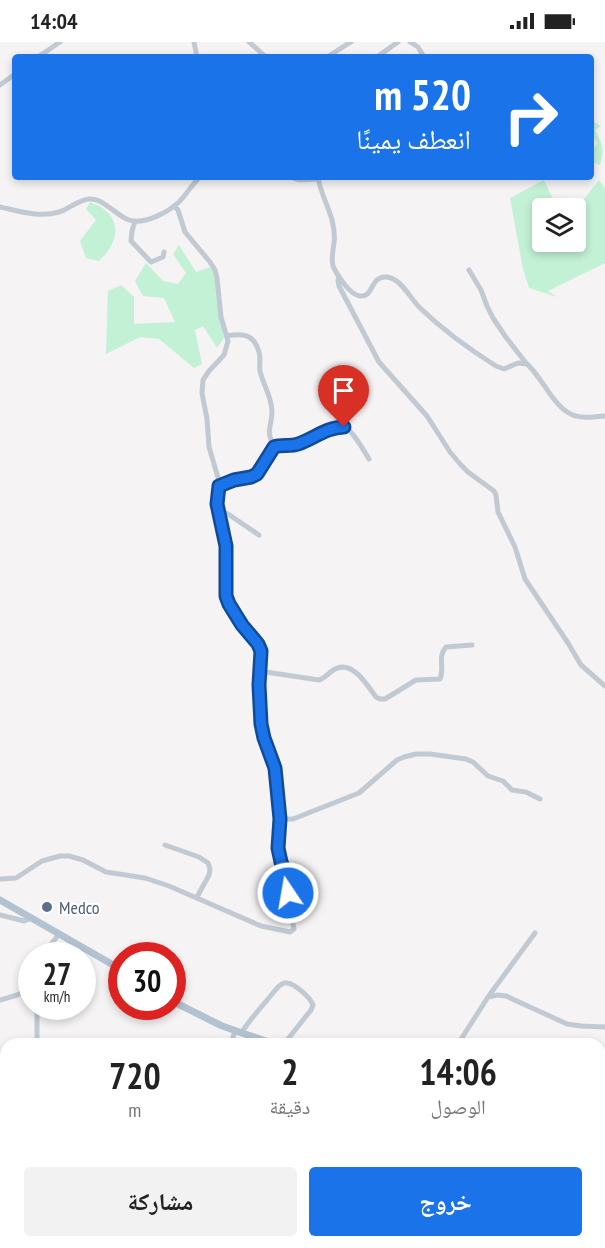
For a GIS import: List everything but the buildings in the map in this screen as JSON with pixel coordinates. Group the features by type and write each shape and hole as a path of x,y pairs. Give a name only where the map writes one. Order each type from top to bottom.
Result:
{"main road":[{"path":"0,900 108,962"},
{"path":"186,1008 208,1020 256,1038"}],"street":[{"path":"42,54 60,42"},
{"path":"249,42 263,54"},
{"path":"332,54 351,42"},
{"path":"380,54 398,42"},
{"path":"410,42 418,47 422,54"},
{"path":"0,207 37,214 51,214 92,199 101,202 125,218 135,221 147,220 174,206 198,180"},
{"path":"318,180 333,222 332,261 348,289 361,296 369,293 380,277 391,278 398,282 418,306 442,328 491,362 504,369 519,363 526,363"},
{"path":"0,879 16,878 42,861 69,856 83,860 106,872 145,878 169,886 261,926 290,932 294,928 287,878 278,848 280,819 275,768 261,724 260,647 242,625 226,596 226,546 218,510 218,476 209,447 202,387 206,375 224,355 227,336 220,317 215,270 185,232 178,210 174,206"},
{"path":"135,221 131,241 151,262 163,257 164,252"},
{"path":"469,270 493,318 505,336 565,412 577,417 605,416"},
{"path":"339,276 339,286 379,362 427,416 461,465 494,490 500,519 515,547 525,579 581,665 605,686"},
{"path":"227,336 246,334 259,351 261,374 268,391 272,416 268,434 274,447"},
{"path":"219,486 257,474 274,447 278,445 297,445 342,426 350,431 369,459"},
{"path":"218,510 228,514 259,536"},
{"path":"259,671 319,680 326,678 334,670 346,667 355,672 376,697 385,699 416,680 440,679 443,673 441,656 443,650 449,646 472,645"},
{"path":"280,819 293,819 359,793 397,760 416,754 466,759 473,762 488,776 503,781 512,790 526,792 540,800"},
{"path":"165,845 208,863 210,875 197,897"},
{"path":"0,915 24,921 32,918"},
{"path":"462,1038 488,997 535,933"},
{"path":"53,942 59,934"},
{"path":"234,1038 278,987 286,983 309,998 313,1005 289,1038"},
{"path":"0,1000 18,996"},
{"path":"488,997 506,996 571,1026 605,1027"},
{"path":"37,1020 38,1038"}],"green space":[{"path":"594,122 601,126 595,130 602,147 600,165 594,163 594,148 597,143 594,138"},
{"path":"544,180 552,198 532,198 532,252 586,252 585,198 599,180 605,188 605,263 548,291 557,297 529,288 523,269 510,198"},
{"path":"90,202 108,213 115,228 112,244 99,261 86,258 80,241 96,220 86,209"},
{"path":"179,245 196,272 211,267 214,271 224,338 217,348 203,326 195,330 202,364 194,368 159,339 140,337 106,354 108,291 121,285 134,297 134,324 175,322 164,298 143,296 135,281 146,263 163,281 178,284 186,273 173,254"}],"place":[{"name":"Medco","path":"47,907"}],"route":[{"path":"288,893 287,878 278,848 280,819 275,765 261,724 259,685 261,651 242,625 226,596 226,546 217,497 219,486 257,474 274,447 297,445 340,426 344,427"}]}
